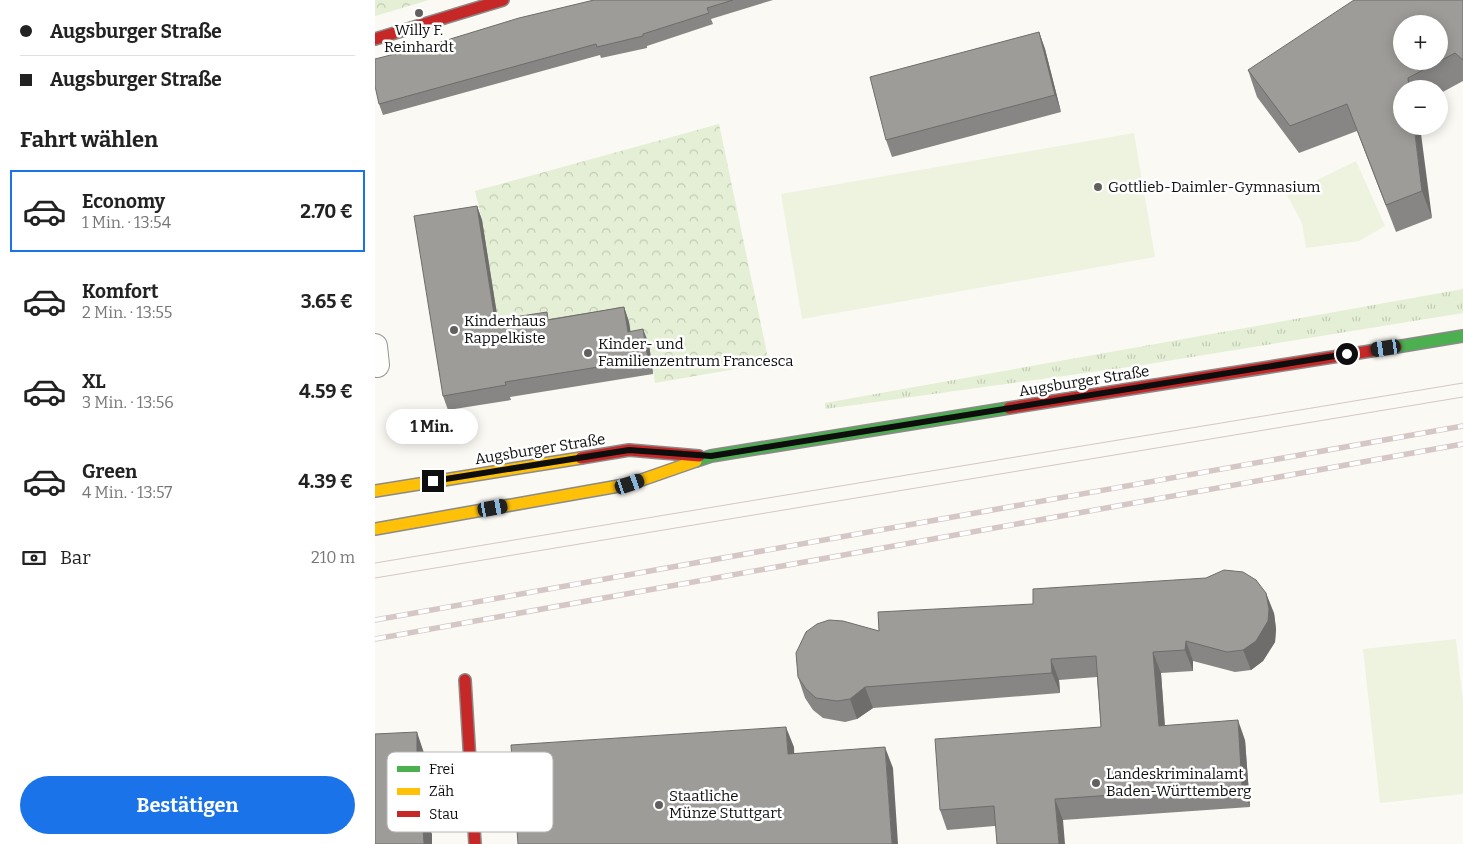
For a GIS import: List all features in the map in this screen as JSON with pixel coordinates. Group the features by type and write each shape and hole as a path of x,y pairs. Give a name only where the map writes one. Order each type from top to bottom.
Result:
{"main road":[{"path":"375,39 503,0"},
{"name":"Augsburger Straße","path":"375,529 630,484 711,456 1463,336"},
{"name":"Augsburger Straße","path":"375,491 629,450 711,456"},
{"path":"465,680 469,752"}],"green space":[{"path":"375,0 429,0 375,16"},
{"path":"719,124 769,363 655,383 649,344 505,363 482,220 475,191"},
{"path":"1134,133 1155,257 802,319 781,194"},
{"path":"1356,161 1385,226 1359,241 1306,248 1302,223 1287,195"},
{"path":"1463,289 1463,313 1136,366 825,409 825,403"},
{"path":"1456,639 1463,702 1463,794 1380,803 1363,649"}],"building":[{"path":"594,0 733,0 707,8 709,13 643,34 643,36 597,47 596,44 379,104 375,86 375,59 434,44 519,18"},
{"path":"1354,0 1463,0 1463,60 1455,53 1448,57 1448,15 1393,15 1393,70 1423,70 1408,78 1408,80 1393,80 1393,135 1415,135 1422,191 1386,205 1347,104 1290,126 1248,70"},
{"path":"1039,32 1055,95 886,140 870,77"},
{"path":"477,206 495,320 547,312 548,320 624,307 628,332 643,329 648,359 505,382 506,385 443,396 414,216"},
{"path":"1224,570 1243,572 1256,580 1266,593 1269,609 1268,621 1256,641 1243,650 1227,652 1186,641 1185,650 1153,652 1159,726 1238,720 1242,786 1055,799 1059,844 997,844 994,806 940,810 935,739 1101,727 1096,656 1051,659 1052,673 865,687 850,699 837,701 816,698 806,689 798,677 796,653 806,632 817,624 829,620 843,621 879,631 878,612 1033,604 1033,589 1206,578"},
{"name":"Staatliche Münze Stuttgart","path":"786,727 788,754 885,747 892,844 518,844 517,832 553,832 553,752 511,752 511,745"},
{"path":"417,732 417,752 387,752 387,832 423,832 424,844 375,844 375,734"}],"tram line":[{"path":"375,563 1463,383"},
{"path":"375,578 1463,397"}],"railway":[{"path":"375,620 1463,426"},
{"path":"375,639 1463,444"}],"traffic: fast":[{"path":"1396,347 1463,336"},
{"path":"696,461 711,456 1009,408"}],"traffic: slow":[{"path":"375,491 581,458"},
{"path":"375,529 630,484 696,461"}],"traffic: jam":[{"path":"375,39 503,0"},
{"path":"1009,408 1396,347"},
{"path":"581,458 629,450 699,456"},
{"path":"465,680 469,752"},
{"path":"474,832 475,844"}],"place":[{"name":"Willy F. Reinhardt","path":"419,13"},
{"name":"Gottlieb-Daimler-Gymnasium","path":"1098,187"},
{"name":"Kinderhaus Rappelkiste","path":"454,330"},
{"name":"Kinder- und Familienzentrum Francesca","path":"588,353"},
{"name":"Landeskriminalamt Baden-Württemberg","path":"1096,783"},
{"name":"Staatliche Münze Stuttgart","path":"659,805"}],"route":[{"path":"433,481 629,450 711,456 1347,354"}]}
